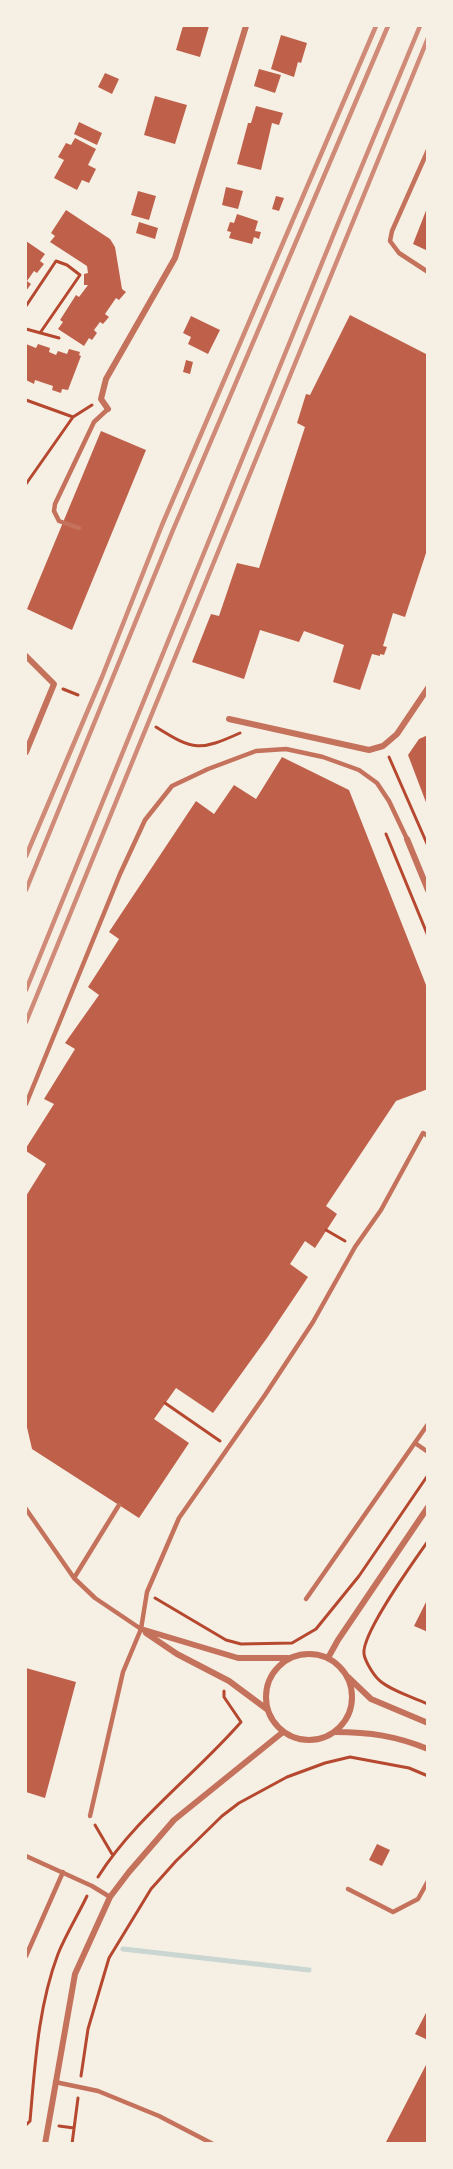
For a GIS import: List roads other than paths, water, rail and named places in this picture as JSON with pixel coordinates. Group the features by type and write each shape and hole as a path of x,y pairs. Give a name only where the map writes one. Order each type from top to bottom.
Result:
{"street":[{"path":"108,409 101,399 106,379 175,258 246,26"},
{"path":"26,656 54,684 26,752"},
{"path":"229,719 369,750 383,746 397,734 428,688"},
{"path":"407,839 428,890"},
{"path":"328,1658 428,1508"},
{"path":"141,1629 238,1658 288,1658 303,1654 316,1654 339,1665 371,1699 428,1723"},
{"path":"141,1629 177,1654 229,1681 268,1710"},
{"path":"288,1658 274,1671 265,1695 274,1723 292,1737 308,1740 321,1739 344,1723 351,1709 354,1695 348,1677"},
{"path":"45,2144 75,1974 111,1898 129,1872 174,1820 283,1732"},
{"path":"334,1732 359,1732 399,1738 428,1749"}],"lane":[{"path":"428,150 392,231 390,241 399,253 428,272"},
{"path":"79,528 59,520 54,511 55,504 94,422 108,409"},
{"path":"26,1104 124,863 145,820 172,786 208,769 256,751 286,749 323,757 359,770 377,783 389,801 407,839"},
{"path":"90,1816 123,1672 141,1629 147,1592 178,1518 313,1322 355,1247 381,1210 423,1133 428,1136"},
{"path":"306,1599 428,1424"},
{"path":"415,1443 428,1452"},
{"path":"74,1578 119,1505"},
{"path":"26,1509 74,1578 95,1598 141,1629"},
{"path":"26,1856 63,1872 111,1898"},
{"path":"26,1956 28,1944 63,1872"},
{"path":"348,1889 393,1912 418,1899 428,1881"},
{"path":"56,2082 98,2091 149,2112 213,2144"}],"waterway":[{"path":"123,1949 309,1970"}],"railway":[{"path":"26,856 102,677 162,525 376,26"},
{"path":"26,890 173,530 388,26"},
{"path":"26,990 420,26"},
{"path":"26,1022 428,38"}]}
